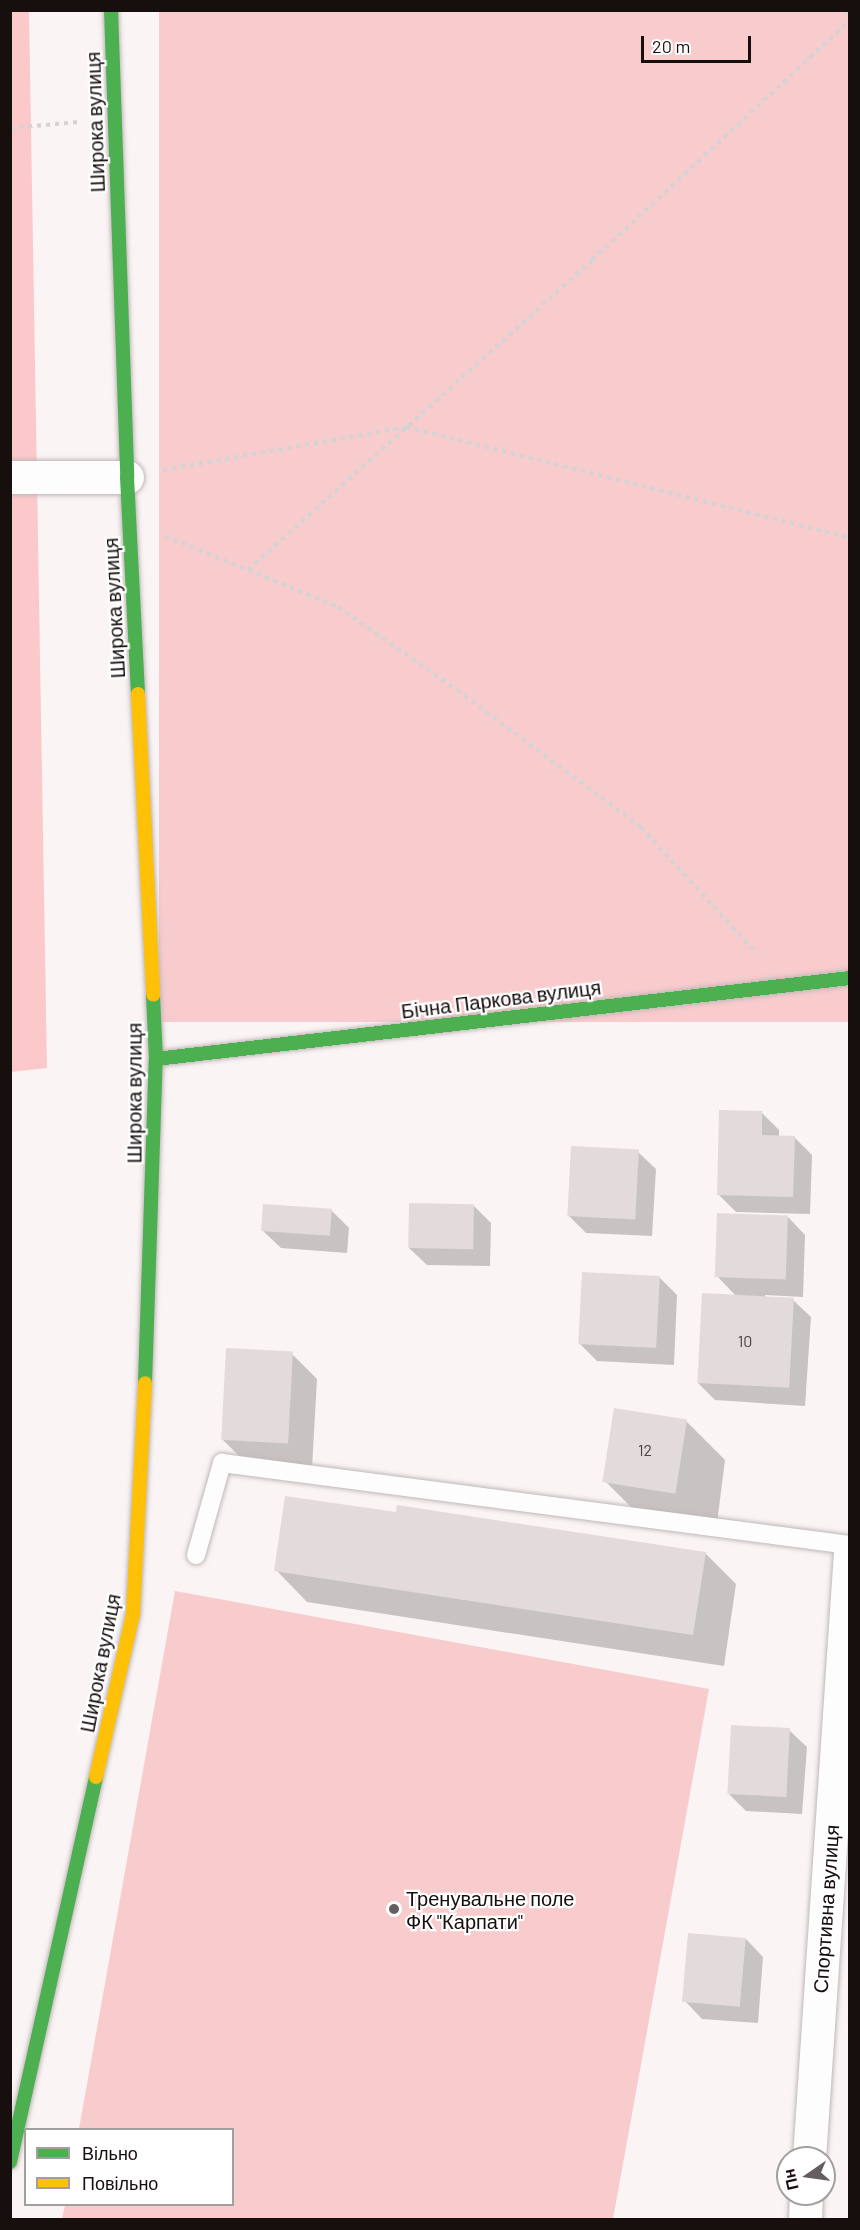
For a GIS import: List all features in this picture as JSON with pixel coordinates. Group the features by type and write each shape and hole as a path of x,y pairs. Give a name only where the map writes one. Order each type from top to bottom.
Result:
{"street":[{"name":"Широка вулиця","path":"10,2162 133,1614 144,1424 156,1059 127,477 111,10"},
{"path":"10,477 127,477"},
{"name":"Бічна Паркова вулиця","path":"156,1059 849,978"},
{"name":"Спортивна вулиця","path":"810,2146 849,1552"}],"lane":[{"path":"196,1555 222,1462 849,1545"}],"path":[{"path":"248,570 592,260 849,18 844,10"},
{"path":"10,128 82,122"},
{"path":"127,477 406,428 849,538"},
{"path":"129,521 338,607 457,690 641,827 786,986"}],"shaded area":[{"path":"29,10 47,1068 11,1072 10,11"},
{"path":"159,11 849,11 849,1022 159,1022"},
{"name":"Тренувальне поле ФК \"Карпати\"","path":"175,1591 709,1689 613,2219 62,2219 65,2206 234,2206 234,2128 79,2128"}],"building":[{"path":"719,1110 762,1111 762,1135 795,1136 793,1197 717,1195"},
{"path":"571,1146 639,1150 635,1219 567,1216"},
{"path":"409,1203 474,1204 473,1249 408,1248"},
{"path":"263,1204 332,1209 330,1236 261,1231"},
{"path":"717,1213 788,1215 786,1279 715,1277"},
{"path":"582,1272 660,1276 656,1348 578,1344"},
{"path":"702,1293 794,1298 789,1388 697,1383"},
{"path":"226,1348 293,1352 288,1443 221,1440"},
{"path":"614,1408 687,1420 675,1494 602,1482"},
{"path":"285,1496 396,1512 397,1505 706,1552 693,1635 274,1571"},
{"path":"731,1725 790,1728 786,1797 727,1794"},
{"path":"688,1933 746,1938 740,2007 682,2002"}],"traffic: fast":[{"path":"111,10 127,477 138,694"},
{"path":"156,1059 850,978"},
{"path":"145,1383 156,1059 153,995"},
{"path":"10,2162 96,1777"}],"traffic: slow":[{"path":"138,694 153,995"},
{"path":"96,1777 133,1614 145,1383"}],"place":[{"name":"Тренувальне поле ФК \"Карпати\"","path":"394,1909"}]}
